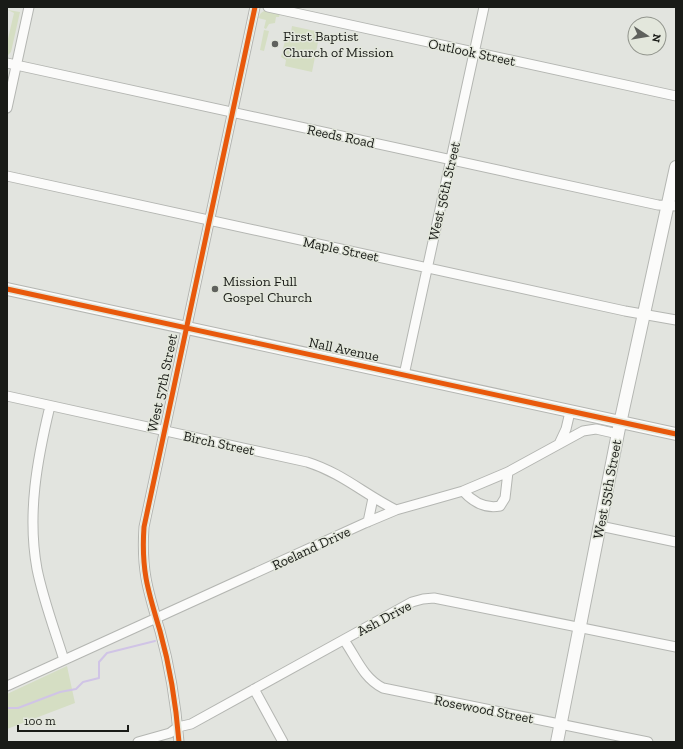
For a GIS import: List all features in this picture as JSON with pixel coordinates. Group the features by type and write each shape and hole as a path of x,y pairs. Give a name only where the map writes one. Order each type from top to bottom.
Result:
{"street":[{"path":"7,108 29,7"},
{"name":"West 57th Street","path":"179,742 168,666 144,575 142,548 147,507 255,7"},
{"name":"Outlook Street","path":"268,7 676,96"},
{"name":"West 56th Street","path":"404,375 426,268 484,7"},
{"name":"Reeds Road","path":"7,63 451,160 672,206"},
{"name":"West 55th Street","path":"557,742 619,428 644,314 672,206 676,167"},
{"name":"Maple Street","path":"7,176 426,268 676,320"},
{"name":"Nall Avenue","path":"7,289 570,412 619,428 676,434"},
{"name":"Birch Street","path":"7,396 320,466 351,482 373,498 396,510"},
{"path":"50,406 36,468 32,527 37,570 64,660"},
{"path":"559,444 566,429 570,412"},
{"name":"Roeland Drive","path":"7,686 396,510 463,492 508,472 583,431 619,428"},
{"path":"463,492 473,502 493,507 500,506 505,498 508,472"},
{"path":"368,522 373,498"},
{"path":"600,526 676,542"},
{"name":"Ash Drive","path":"138,742 170,733 178,727 191,724 412,602 423,599 434,598 676,647"},
{"name":"Rosewood Street","path":"344,640 367,676 374,683 383,688 648,742"},
{"path":"254,689 283,742"}],"green space":[{"path":"8,10 20,12 11,52 8,55 7,43 14,13"},
{"path":"264,11 280,14 279,17 276,17 275,23 269,24 266,29 264,28 266,20 258,18"},
{"path":"292,26 320,32 312,72 285,66 286,60 281,57 286,37 290,38"},
{"path":"264,30 269,31 264,51 260,50"},
{"path":"67,666 75,703 7,729 7,694"}],"waterway":[{"path":"7,708 18,708 60,692 76,689 83,682 99,678 99,662 107,653 155,641"}],"cycle path":[{"path":"179,742 170,672 146,580 143,542 144,527 255,7"},
{"path":"7,289 676,434"}],"place":[{"name":"First Baptist Church of Mission","path":"275,44"},
{"name":"Mission Full Gospel Church","path":"215,289"}]}
